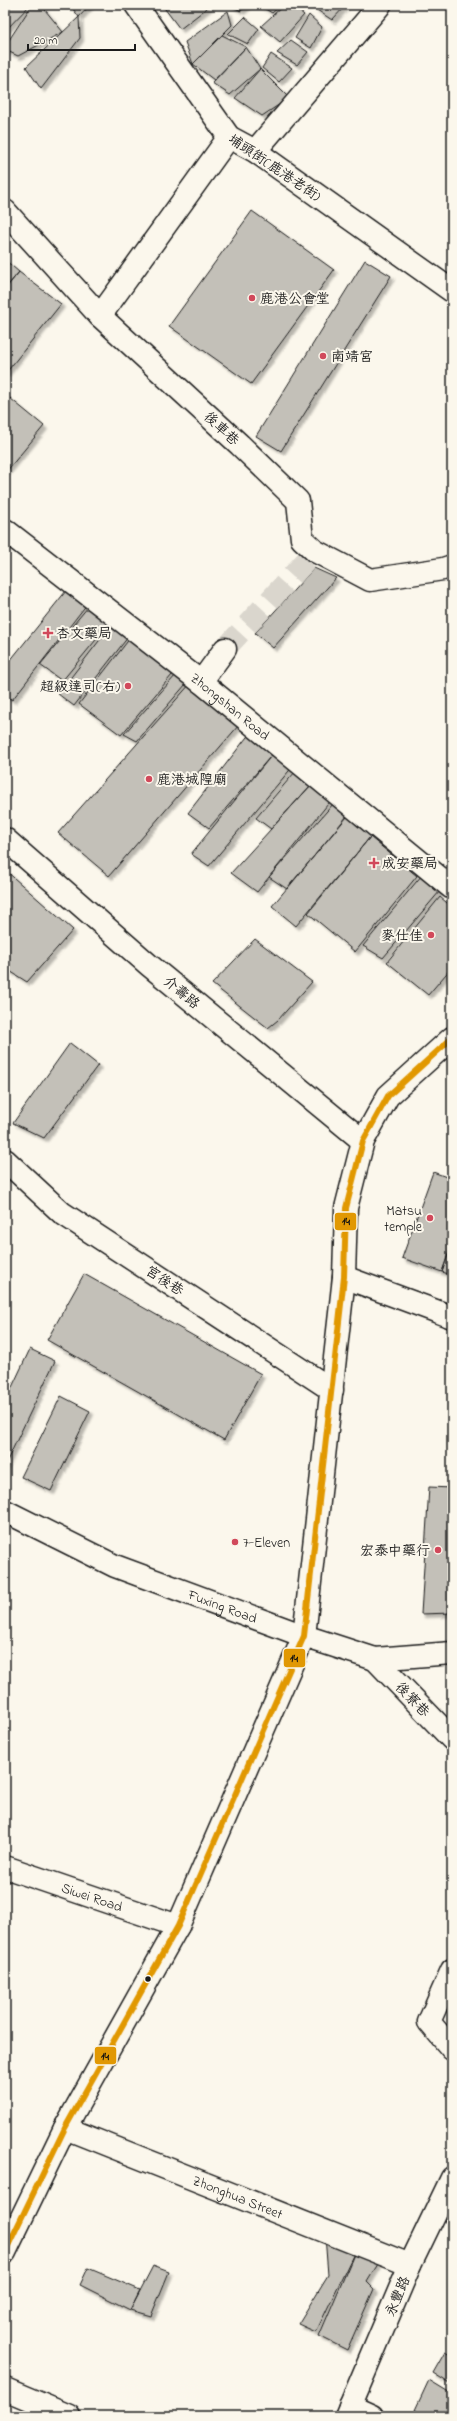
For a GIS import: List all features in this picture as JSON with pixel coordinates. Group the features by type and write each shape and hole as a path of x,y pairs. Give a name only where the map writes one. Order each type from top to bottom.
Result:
{"street":[{"name":"埔頭街(鹿港老街)","path":"136,5 229,137 255,151 452,291"},
{"path":"255,151 380,5"},
{"path":"100,316 229,137"},
{"name":"後車巷","path":"5,211 100,316 240,445 298,501 302,539 315,551 370,580 443,570 452,566"},
{"name":"Zhongshan Road","path":"5,530 201,682 452,888"},
{"path":"201,682 225,649"},
{"name":"介壽路","path":"5,839 149,965 363,1141"},
{"path":"5,2252 65,2128 178,1926 304,1636 344,1277 346,1208 363,1141 388,1096 452,1038"},
{"name":"宮後巷","path":"5,1160 62,1213 332,1390"},
{"path":"344,1277 452,1317"},
{"name":"Fuxing Road","path":"5,1511 115,1566 304,1636 374,1659 452,1653"},
{"name":"後寮巷","path":"374,1659 452,1739"},
{"name":"Siwei Road","path":"5,1867 178,1926"},
{"path":"452,1970 429,2022 452,2049"},
{"name":"Zhonghua Street","path":"65,2128 410,2265"},
{"name":"永豐路","path":"348,2411 410,2265 452,2178"},
{"path":"5,2389 70,2416"},
{"path":"348,2411 372,2416"}],"building":[{"path":"5,5 30,5 5,31"},
{"path":"32,5 41,5 63,32 18,56 5,50 5,46"},
{"path":"70,5 90,5 79,17"},
{"path":"162,5 211,5 180,29"},
{"path":"230,5 248,5 241,11"},
{"path":"259,5 281,5 272,13"},
{"path":"284,5 292,5 304,15 280,42 261,26"},
{"path":"317,5 346,5 332,20 314,8"},
{"path":"228,11 232,25 193,64 185,42"},
{"path":"309,15 322,27 311,48 295,38"},
{"path":"79,17 80,38 41,89 26,67"},
{"path":"245,17 259,29 248,44 228,34"},
{"path":"222,35 246,47 214,80 193,64"},
{"path":"291,40 308,52 297,65 277,53"},
{"path":"246,47 260,69 230,95 212,83"},
{"path":"271,54 292,68 279,82 262,68"},
{"path":"260,69 289,98 262,116 235,98"},
{"name":"鹿港公會堂","path":"252,211 334,270 251,384 169,326"},
{"path":"5,260 19,272 5,289"},
{"name":"南靖宮","path":"365,260 391,276 281,451 256,436"},
{"path":"19,272 61,304 5,374 5,289"},
{"path":"5,394 44,426 6,472 5,470"},
{"path":"314,568 336,578 273,648 255,633"},
{"name":"杏文藥局","path":"70,586 91,599 12,700 5,695 5,667"},
{"path":"93,601 114,618 62,681 40,665"},
{"path":"116,619 132,632 74,706 58,694"},
{"name":"超級達司(右)","path":"134,633 178,668 121,735 79,704"},
{"path":"176,675 186,684 137,741 124,734"},
{"name":"鹿港城隍廟","path":"191,683 239,725 109,876 58,833"},
{"path":"250,733 276,750 209,828 188,813"},
{"path":"276,750 294,765 209,866 191,854"},
{"path":"295,772 311,785 271,829 256,818"},
{"path":"311,785 332,799 257,892 231,873"},
{"path":"334,803 347,816 287,889 269,877"},
{"path":"352,811 376,830 296,926 272,906"},
{"path":"370,837 417,876 355,952 308,913"},
{"path":"5,870 73,930 27,982 5,968"},
{"path":"422,875 440,891 383,958 363,946"},
{"name":"麥仕佳","path":"440,897 452,907 452,967 428,995 387,962"},
{"path":"255,939 312,982 278,1020 268,1028 212,984"},
{"path":"70,1043 98,1065 44,1138 13,1123"},
{"path":"433,1172 452,1179 452,1243 442,1272 402,1258"},
{"path":"448,1255 452,1256 452,1275 442,1272"},
{"path":"84,1274 261,1374 224,1440 47,1340"},
{"path":"30,1349 55,1361 5,1465 5,1402"},
{"path":"61,1396 90,1411 51,1491 21,1477"},
{"name":"宏泰中藥行","path":"429,1487 452,1488 452,1613 421,1614"},
{"path":"325,2236 358,2245 316,2332 298,2324 328,2275"},
{"path":"358,2245 378,2264 367,2282 374,2289 347,2350 319,2336"},
{"path":"153,2266 169,2272 151,2316 130,2310"},
{"path":"88,2268 140,2290 130,2310 80,2285"},
{"path":"445,2352 452,2356 452,2385 433,2373"},
{"path":"429,2380 452,2394 452,2416 426,2416 415,2410"}],"tunnel":[{"path":"225,649 315,551"}],"transit line":[{"name":"14","path":"5,2252 65,2128 178,1926 304,1636 344,1277 346,1208 363,1141 388,1096 452,1038"}],"place":[{"name":"鹿港公會堂","path":"252,298"},
{"name":"南靖宮","path":"323,356"},
{"name":"杏文藥局","path":"48,633"},
{"name":"超級達司(右)","path":"128,686"},
{"name":"鹿港城隍廟","path":"149,779"},
{"name":"成安藥局","path":"374,863"},
{"name":"麥仕佳","path":"431,935"},
{"name":"Matsu temple","path":"430,1218"},
{"name":"7-Eleven","path":"235,1542"},
{"name":"宏泰中藥行","path":"438,1550"}]}
